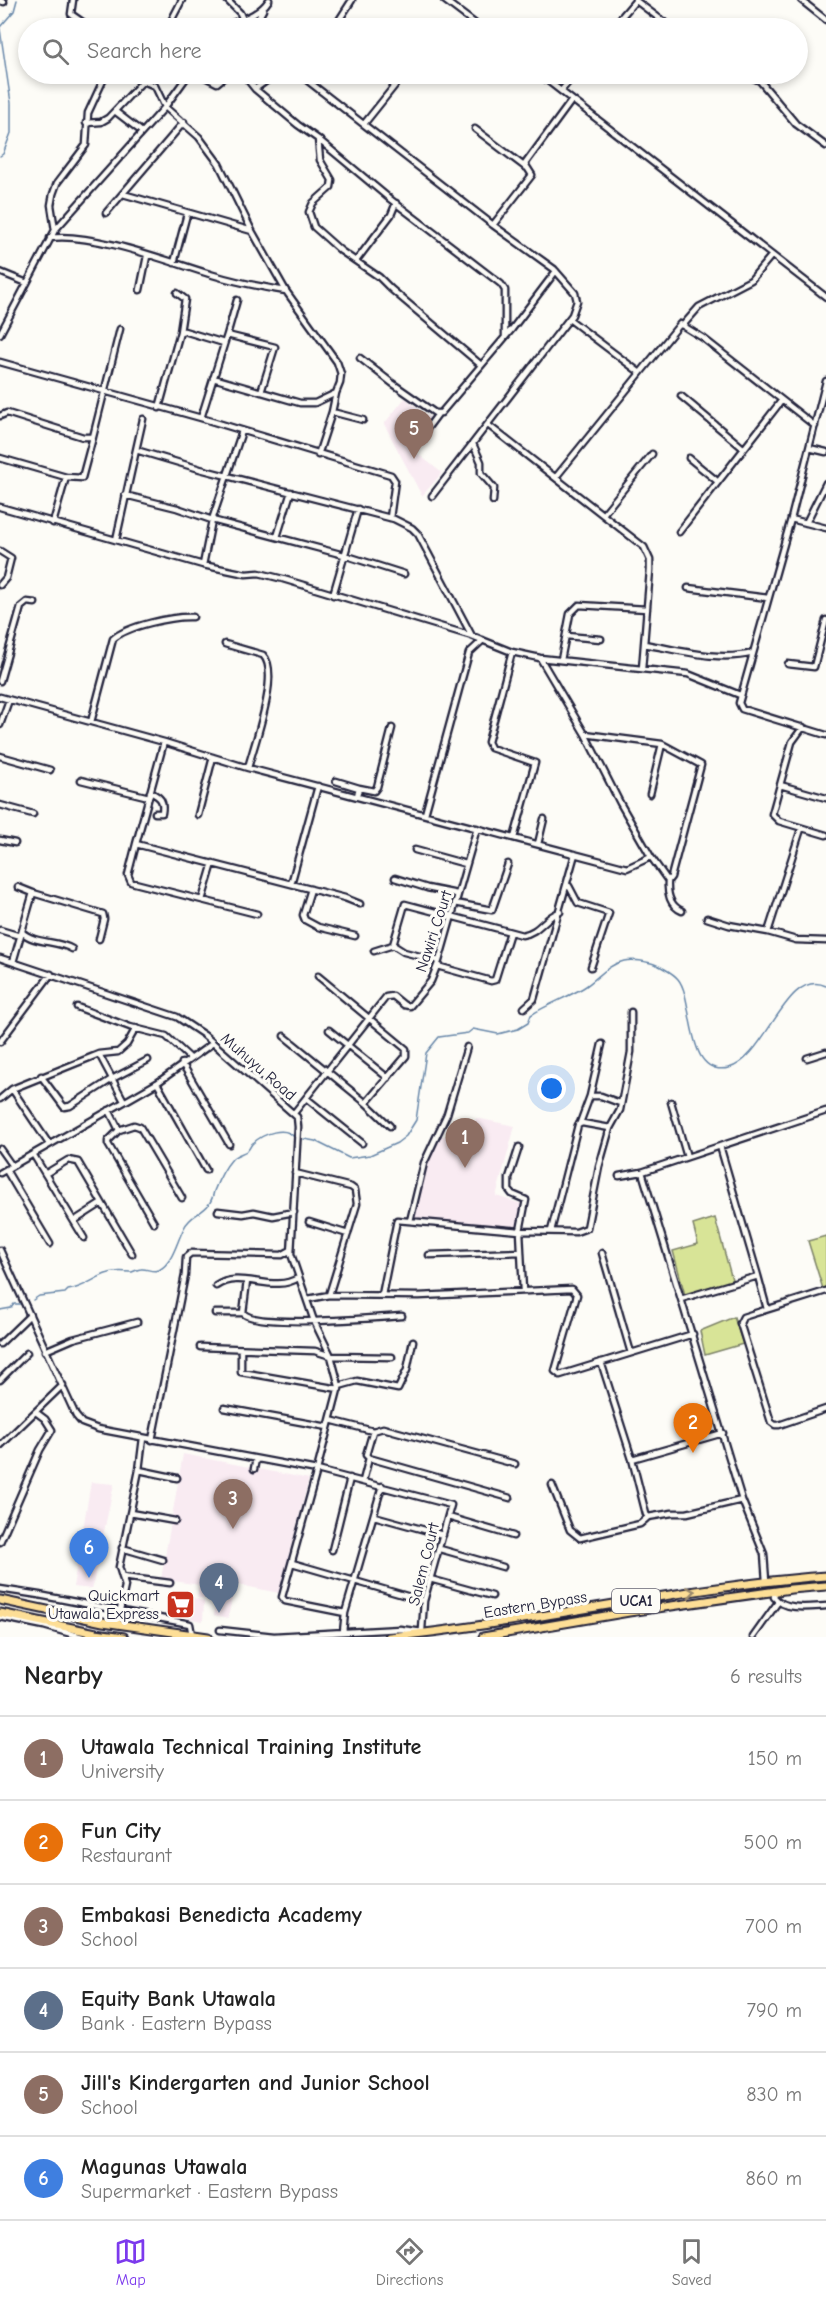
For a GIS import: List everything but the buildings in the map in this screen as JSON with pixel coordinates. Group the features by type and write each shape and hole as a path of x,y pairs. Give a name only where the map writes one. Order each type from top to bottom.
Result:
{"main road":[{"name":"Eastern Bypass","path":"389,1637 487,1625 766,1581 826,1576"},
{"name":"Eastern Bypass","path":"486,1636 629,1612 826,1586"},
{"path":"0,1600 117,1624 208,1637"},
{"path":"0,1615 96,1635 124,1637"},
{"path":"76,1629 79,1617"},
{"path":"486,1636 487,1625"}],"street":[{"path":"73,0 71,14 77,18"},
{"path":"173,18 182,0"},
{"path":"227,0 240,12 242,18"},
{"path":"258,18 269,0"},
{"path":"340,18 352,0"},
{"path":"444,0 468,18"},
{"path":"620,18 635,0 659,18"},
{"path":"801,0 826,20"},
{"path":"246,18 263,8"},
{"path":"55,230 51,205 53,194 57,183 83,150 88,138 87,123 91,105 101,84"},
{"path":"87,123 101,122 116,112 140,84"},
{"path":"150,84 155,86 165,107 199,137 219,164 252,231 286,291 337,362 341,374 340,383 318,455"},
{"path":"0,334 55,230 165,107 182,84"},
{"path":"251,84 298,125 503,287 505,336"},
{"path":"255,89 262,84"},
{"path":"312,84 493,225 556,271 575,293 576,309 569,319 432,496"},
{"path":"364,124 396,84"},
{"path":"552,84 826,297"},
{"path":"561,91 567,84"},
{"path":"763,84 796,124 826,146"},
{"path":"525,167 573,100"},
{"path":"116,112 142,132"},
{"path":"106,213 184,122"},
{"path":"475,129 525,167 532,175 493,225"},
{"path":"318,139 320,160 332,180 331,187 314,203 309,212 314,226 341,251 379,277 481,365"},
{"path":"123,194 252,231"},
{"path":"356,261 391,215 396,203"},
{"path":"174,263 187,214"},
{"path":"50,238 78,237 220,277 286,291"},
{"path":"140,290 147,255"},
{"path":"556,477 677,326 684,324 699,307 751,280 772,255"},
{"path":"414,446 556,271"},
{"path":"0,272 27,283"},
{"path":"159,408 180,332 185,299 177,293"},
{"path":"201,418 237,300"},
{"path":"569,319 639,372"},
{"path":"684,324 814,426"},
{"path":"0,458 66,477 82,478 120,329"},
{"path":"180,332 184,331 224,344"},
{"path":"227,334 275,347 261,392"},
{"path":"360,358 438,414"},
{"path":"0,362 201,418 318,455 391,475 395,482 390,518"},
{"path":"213,378 300,404 315,403 336,393"},
{"path":"826,381 739,703 742,709 826,735"},
{"path":"681,396 743,448"},
{"path":"679,532 782,400"},
{"path":"332,412 363,420"},
{"path":"0,416 7,413 93,437"},
{"path":"116,540 143,419"},
{"path":"488,425 604,513 648,553 650,570 642,669"},
{"path":"204,565 212,520 242,431"},
{"path":"473,444 481,462 481,473 494,488 493,501"},
{"path":"809,448 826,452"},
{"path":"136,450 406,524 418,534 472,636"},
{"path":"604,513 652,454"},
{"path":"689,458 717,482"},
{"path":"53,523 66,477"},
{"path":"806,523 826,483"},
{"path":"277,537 291,492"},
{"path":"125,495 344,555 404,574"},
{"path":"0,507 204,565 246,574 265,574 472,636 512,652 540,658 688,674 740,695"},
{"path":"333,595 358,509"},
{"path":"790,519 826,528"},
{"path":"0,551 11,558 6,578 0,585"},
{"path":"688,588 768,598"},
{"path":"0,681 21,607 27,603 35,603"},
{"path":"561,660 570,614 579,604 647,609"},
{"path":"91,722 113,639 135,626 193,617"},
{"path":"788,664 814,668 823,644 826,620"},
{"path":"566,636 601,639"},
{"path":"424,814 469,653 483,640"},
{"path":"225,644 263,655 270,670 269,686 248,768"},
{"path":"644,644 698,654 740,657 753,653"},
{"path":"512,652 488,742 492,748 535,763 514,838"},
{"path":"540,658 585,734 651,858 668,882"},
{"path":"0,697 164,742 248,768 627,868 651,858"},
{"path":"0,725 9,700"},
{"path":"803,727 792,741 772,814 778,821 826,835"},
{"path":"336,781 374,791 392,728"},
{"path":"585,734 662,744 696,761 701,769 668,882 667,894 676,909 682,911"},
{"path":"164,742 128,871 128,879 149,887 257,914"},
{"path":"650,794 662,744"},
{"path":"0,756 50,770"},
{"path":"198,815 213,757"},
{"path":"81,780 158,795 162,801 162,813 155,813"},
{"path":"780,785 826,798"},
{"path":"291,884 318,786"},
{"path":"357,796 359,788"},
{"path":"0,805 33,814"},
{"path":"538,844 544,819"},
{"name":"Nawiri Court","path":"294,1113 386,997 393,996 404,1005 410,1006 430,981 438,964 477,828"},
{"path":"768,932 801,829"},
{"path":"0,840 15,843"},
{"path":"136,844 345,898 360,904"},
{"path":"415,850 466,864"},
{"path":"524,1008 534,999 575,854"},
{"path":"202,900 213,863"},
{"path":"455,903 492,910 508,864"},
{"path":"394,878 457,894"},
{"path":"568,883 578,903 609,914 591,967"},
{"path":"18,887 103,914 99,939"},
{"path":"311,889 303,915 305,920 318,927 355,936"},
{"path":"13,962 33,893"},
{"path":"393,945 405,904 522,935 531,934 553,914 560,912"},
{"path":"707,918 796,940 826,941"},
{"path":"0,930 65,945 72,949"},
{"path":"374,951 393,945 404,952 491,981 495,980 510,932"},
{"name":"Muhuyu Road","path":"0,958 177,1017 213,1043 294,1113 298,1120 298,1127 291,1250 298,1278 308,1299 314,1321 331,1356 339,1387"},
{"path":"0,1042 51,974"},
{"path":"318,976 406,1049 406,1056 366,1103"},
{"path":"77,1007 166,1036 190,1058"},
{"path":"382,1295 395,1224 400,1220 456,1227 520,1231 576,1232 586,1228 610,1128 620,1110 631,1052 631,1012"},
{"path":"0,1099 12,1089 41,1076 61,1071 99,1054 122,1050 136,1028"},
{"path":"329,1030 388,1078"},
{"path":"284,1036 366,1103 390,1126"},
{"path":"0,1173 157,1083 213,1043"},
{"path":"551,1232 580,1123 590,1096 602,1044"},
{"path":"410,1221 424,1163 447,1114 467,1047"},
{"path":"807,1058 826,1052"},
{"path":"99,1054 124,1101"},
{"path":"41,1076 64,1107 148,1060"},
{"path":"182,1063 229,1144"},
{"path":"157,1083 206,1170"},
{"path":"12,1089 49,1144"},
{"path":"590,1096 601,1096 620,1103"},
{"path":"306,1098 362,1143"},
{"path":"671,1102 687,1157"},
{"path":"109,1110 119,1130"},
{"path":"619,1176 642,1172 826,1111"},
{"path":"580,1123 610,1128"},
{"path":"154,1223 108,1144 108,1141 119,1130 134,1125 140,1127 182,1198"},
{"path":"720,1146 767,1309"},
{"path":"519,1147 509,1178 509,1190 512,1194 526,1200 520,1231 523,1291"},
{"path":"0,1149 12,1166"},
{"path":"33,1154 84,1238"},
{"path":"45,1174 68,1160 78,1162 132,1254"},
{"path":"6,1170 50,1244"},
{"path":"642,1172 742,1500 764,1554 766,1581"},
{"path":"295,1173 353,1188 357,1204 329,1295"},
{"path":"74,1221 102,1203"},
{"path":"218,1211 243,1214 254,1212 273,1216 294,1212"},
{"path":"309,1221 348,1234"},
{"path":"0,1250 45,1351 76,1416 82,1423 98,1430 317,1470 382,1486 345,1613 343,1632"},
{"path":"152,1440 185,1275 186,1257 191,1253 282,1255 291,1250"},
{"path":"429,1255 521,1252"},
{"path":"602,1253 631,1353"},
{"path":"681,1299 758,1276"},
{"path":"216,1286 232,1279 284,1284 298,1278"},
{"path":"243,1313 247,1281"},
{"path":"308,1299 329,1295 419,1296 572,1288 577,1295 555,1371 560,1375 693,1334"},
{"path":"826,1291 743,1317 740,1323 771,1422 779,1425 826,1409"},
{"path":"215,1313 243,1313 250,1318 314,1321 402,1317"},
{"path":"0,1344 30,1315"},
{"path":"45,1351 73,1339 137,1322"},
{"path":"241,1350 241,1372 339,1387 357,1381 398,1389 407,1370 413,1341"},
{"path":"200,1347 315,1351 331,1356 392,1357"},
{"path":"0,1380 27,1353"},
{"path":"601,1362 633,1459 648,1516"},
{"path":"0,1446 37,1413 63,1385"},
{"path":"339,1387 283,1599 345,1613"},
{"path":"224,1408 327,1430"},
{"path":"0,1542 30,1470 52,1430 45,1419 37,1413"},
{"path":"330,1420 373,1431 383,1428 515,1464"},
{"path":"363,1481 369,1458 366,1455 373,1431"},
{"path":"633,1459 723,1432"},
{"path":"117,1624 125,1586 119,1567 139,1470 142,1438"},
{"path":"369,1458 510,1498"},
{"path":"254,1469 256,1459"},
{"path":"139,1470 177,1478"},
{"path":"332,1550 350,1478"},
{"path":"552,1485 570,1530 580,1538 640,1524 648,1516 672,1512 687,1514 742,1500"},
{"name":"Salem Court","path":"382,1486 451,1505 424,1601 423,1632"},
{"path":"130,1513 176,1521"},
{"path":"374,1516 443,1536"},
{"path":"448,1517 513,1536"},
{"path":"122,1548 163,1560"},
{"path":"440,1549 503,1567"},
{"path":"292,1563 424,1601"},
{"path":"122,1576 170,1583"},
{"path":"430,1579 492,1596"},
{"path":"0,1590 39,1594 190,1624 192,1635"},
{"path":"775,1592 774,1597 778,1602 795,1607 826,1606"},
{"path":"753,1637 778,1602"},
{"path":"0,1615 82,1637"},
{"path":"220,1630 272,1636 343,1632 365,1634 423,1632"}],"shaded area":[{"path":"405,398 430,418 408,446 442,473 422,496 384,424"},
{"path":"476,1118 515,1126 496,1196 522,1204 518,1229 412,1219 437,1135 468,1140"},
{"path":"183,1454 309,1479 279,1593 235,1584 228,1618 214,1615 217,1600 197,1598 199,1585 161,1579"},
{"path":"91,1482 114,1484 92,1589 73,1587"},
{"path":"177,1593 204,1601 203,1621 175,1616"}],"green space":[{"path":"715,1218 733,1283 685,1295 673,1251 698,1244 693,1225"},
{"path":"826,1236 826,1288 823,1289 808,1241"},
{"path":"734,1317 743,1344 705,1355 700,1331"}],"waterway":[{"path":"0,27 14,11 17,0"},
{"path":"0,29 11,103 11,133 3,154 0,156"},
{"path":"304,1139 315,1141 349,1158 370,1155 397,1143 406,1136 416,1120 426,1053 439,1037 468,1033 473,1029 498,1034 518,1029 528,1023 531,1015 583,988 607,969 624,961 638,960 654,964 678,979 687,1003 698,1050 704,1061 715,1068 729,1068 742,1061 754,1049 787,1001 799,990 812,984 826,986"},
{"path":"33,1300 39,1296 65,1293 108,1273 132,1272 141,1269 154,1271 164,1267 181,1233 193,1217 210,1202 222,1174 234,1157 248,1150 252,1144 268,1134 280,1131 290,1133 294,1137"},
{"path":"0,1310 11,1308 14,1304 21,1304"}],"place":[{"name":"Jill's Kindergarten and Junior School","path":"414,459"},
{"name":"Utawala Technical Training Institute","path":"465,1168"},
{"name":"Fun City","path":"693,1453"},
{"name":"Embakasi Benedicta Academy","path":"233,1529"},
{"name":"Magunas Utawala","path":"89,1578"},
{"name":"Quickmart Utawala Express","path":"180,1604"},
{"name":"Equity Bank Utawala","path":"219,1613"}]}
